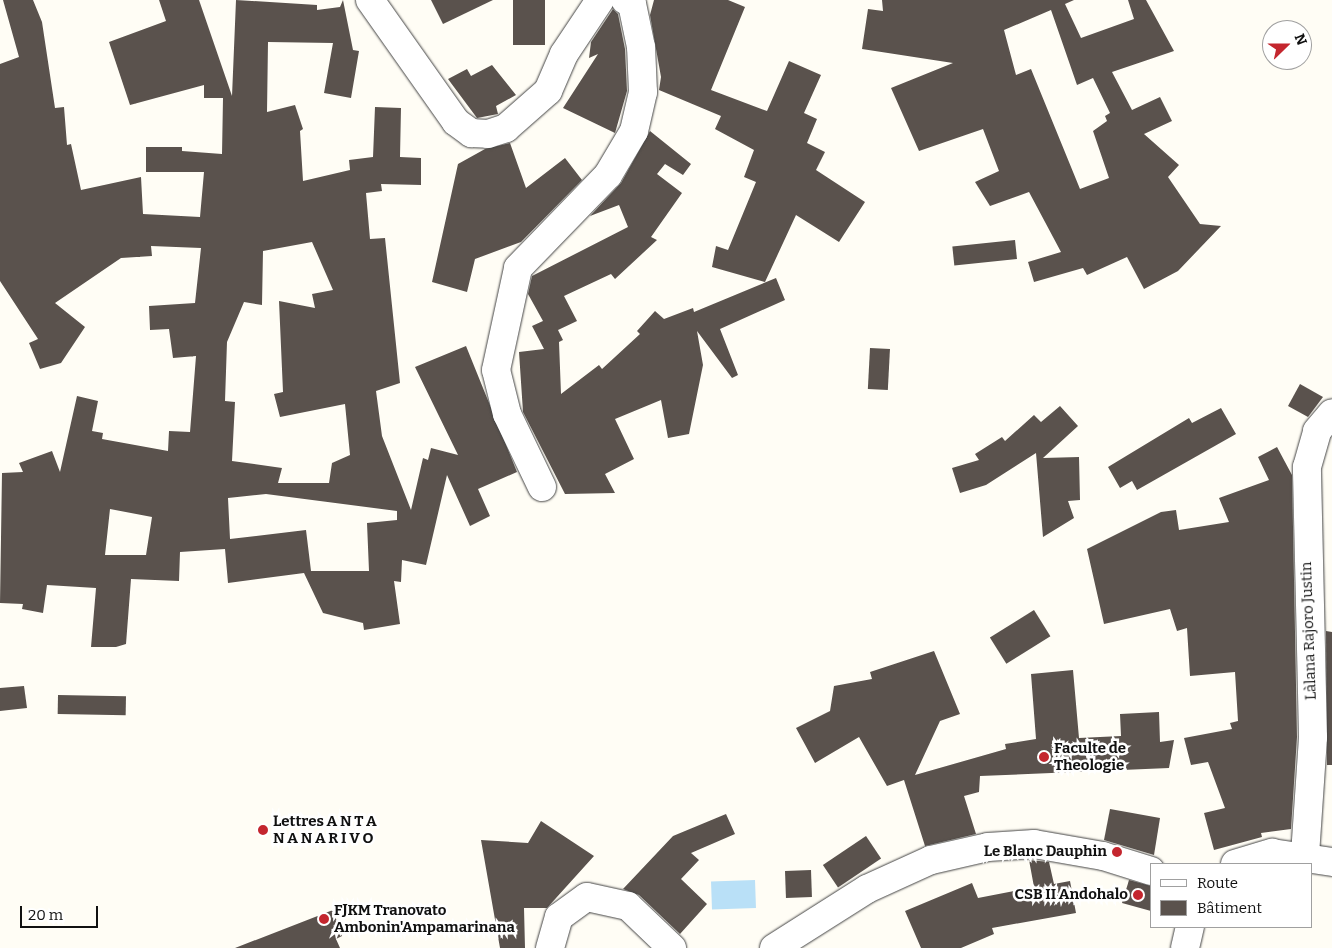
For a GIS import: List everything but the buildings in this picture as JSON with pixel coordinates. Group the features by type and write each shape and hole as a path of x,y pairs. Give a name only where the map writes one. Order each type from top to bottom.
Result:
{"street":[{"path":"370,0 456,122 471,133 488,134 506,128 548,91 564,54 600,0"},
{"path":"542,487 507,414 496,370 518,268 608,175 634,131 643,92 641,46 632,4 625,0"},
{"name":"Làlana Rajoro Justin","path":"1305,855 1313,737 1307,467 1317,431 1332,413"},
{"path":"774,948 867,889 931,860 988,847 1034,844 1103,856 1150,871"},
{"path":"1238,863 1272,853 1305,855 1332,862"},
{"path":"550,948 559,917 587,897 628,906 672,948"},
{"path":"1185,948 1190,928"}],"water":[{"path":"755,880 756,908 712,910 711,882"}],"place":[{"name":"Faculte de Theologie","path":"1044,757"},
{"name":"Lettres A N T A N A N A R I V O","path":"263,830"},
{"name":"Le Blanc Dauphin","path":"1117,852"},
{"name":"CSB II Andohalo","path":"1138,895"},
{"name":"FJKM Tranovato Ambonin'Ampamarinana","path":"324,919"}]}
